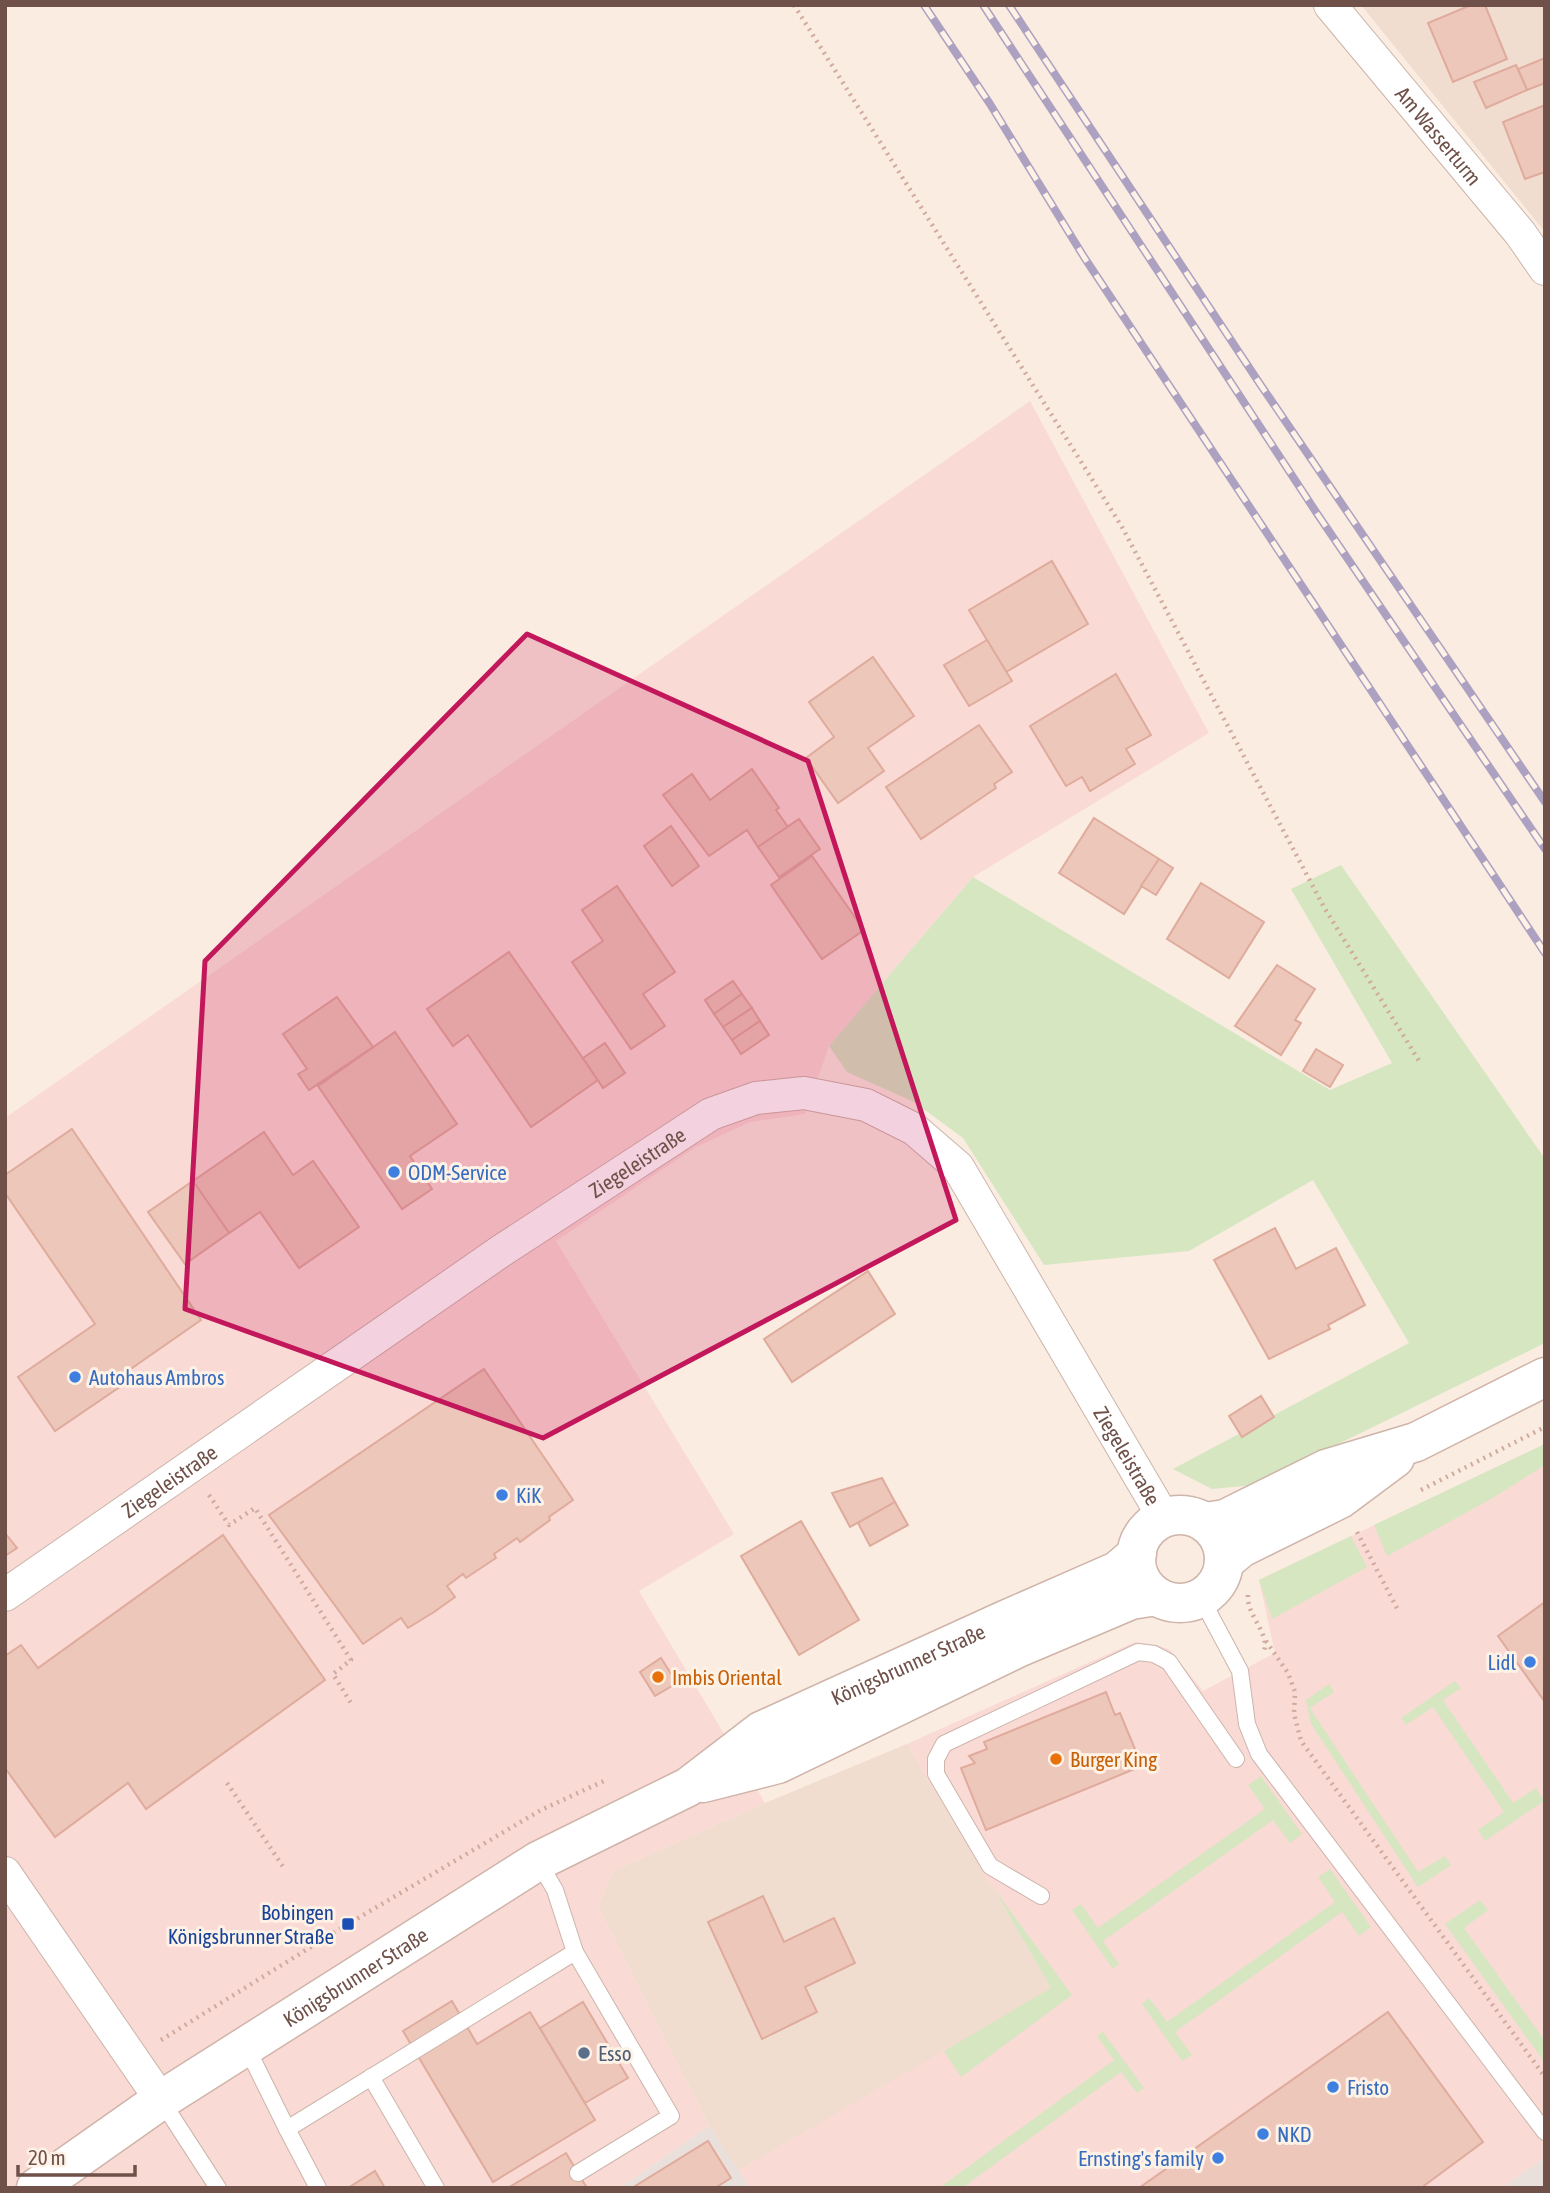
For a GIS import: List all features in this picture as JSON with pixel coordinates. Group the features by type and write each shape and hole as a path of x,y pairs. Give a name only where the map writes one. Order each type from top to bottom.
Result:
{"street":[{"name":"Am Wasserturm","path":"1330,5 1520,233 1545,270"},
{"name":"Ziegeleistraße","path":"5,1595 501,1251 711,1114 756,1098 804,1093 866,1105 914,1129 958,1167 1164,1518"},
{"path":"1205,1522 1225,1519 1326,1469 1416,1442 1545,1377"},
{"path":"1224,1562 1241,1548 1340,1499 1416,1442"},
{"path":"1185,1515 1205,1522 1216,1532 1223,1546 1224,1562 1217,1583 1201,1598 1178,1603 1156,1596 1141,1578 1137,1554 1139,1542 1146,1532 1164,1518 1185,1515"},
{"name":"Königsbrunner Straße","path":"36,2188 161,2099 538,1861 688,1787 761,1731 1116,1571 1137,1554"},
{"name":"Königsbrunner Straße","path":"688,1787 778,1764 1020,1647 1131,1600 1156,1596"},
{"path":"5,1872 161,2099"}],"lane":[{"path":"1201,1598 1240,1671 1247,1724 1259,1755 1545,2132"},
{"path":"1041,1896 990,1867 936,1774 936,1759 944,1744 1138,1652 1154,1654 1170,1662 1236,1759"},
{"path":"538,1861 555,1890 575,1952 671,2116 578,2173"},
{"path":"287,2129 575,1952"},
{"path":"246,2046 318,2188"},
{"path":"371,2077 436,2188"},
{"path":"161,2099 218,2188"}],"path":[{"path":"794,5 1122,527 1325,909 1420,1064"},
{"path":"190,1465 229,1525 255,1508 351,1660 333,1674 351,1703"},
{"path":"1353,1525 1399,1612"},
{"path":"1266,1640 1288,1673 1295,1692 1294,1714 1301,1741 1545,2077"},
{"path":"227,1783 284,1868"}],"highlighted area":[{"path":"527,634 808,761 956,1220 543,1438 185,1309 205,961"}],"shaded area":[{"path":"1361,5 1545,5 1545,232"},
{"path":"1030,401 1209,733 973,877 829,1046 805,1114 750,1122 696,1147 556,1241 734,1534 639,1591 765,1803 613,1871 598,1907 709,2126 620,2188 5,2188 5,1118"},
{"path":"1545,1444 1545,2157 1502,2188 750,2188 738,2171 1051,1988 907,1744 1135,1642 1170,1650 1203,1691 1275,1653 1259,1580"},
{"path":"907,1744 1052,1989 738,2171 709,2126 598,1907 613,1871 765,1803"},
{"path":"709,2126 750,2188 620,2188"},
{"path":"1545,2157 1545,2188 1502,2188"}],"green space":[{"path":"1341,865 1545,1159 1545,1343 1254,1485 1212,1489 1173,1469 1409,1343 1313,1180 1189,1251 1044,1265 963,1138 914,1102 847,1072 829,1046 973,877 1330,1090 1392,1063 1291,889"},
{"path":"1545,1444 1545,1465 1491,1499 1387,1556 1374,1525"},
{"path":"1351,1536 1367,1567 1272,1619 1259,1580"},
{"path":"1455,1681 1461,1688 1443,1700 1513,1803 1536,1788 1544,1801 1485,1841 1478,1830 1504,1812 1433,1707 1406,1725 1401,1718"},
{"path":"1329,1684 1334,1692 1310,1708 1418,1872 1445,1856 1451,1865 1418,1887 1311,1724 1306,1700"},
{"path":"1261,1776 1302,1834 1290,1843 1273,1820 1103,1941 1119,1964 1113,1969 1072,1910 1081,1904 1098,1928 1265,1809 1248,1785"},
{"path":"1330,1869 1371,1927 1359,1936 1342,1912 1175,2032 1192,2055 1182,2061 1142,2004 1149,1998 1167,2022 1335,1902 1318,1877"},
{"path":"992,1886 1072,1995 961,2077 944,2051 1051,1988"},
{"path":"1480,1900 1488,1910 1464,1928 1545,2041 1545,2063 1445,1924"},
{"path":"1103,2032 1144,2088 1137,2093 1121,2072 962,2188 939,2188 1114,2060 1097,2036"}],"building":[{"path":"1471,5 1485,5 1507,59 1453,82 1428,23"},
{"path":"1545,58 1545,83 1527,90 1518,69"},
{"path":"1516,65 1527,90 1486,108 1474,82"},
{"path":"1545,105 1545,172 1525,179 1503,122"},
{"path":"1052,561 1088,624 1006,672 969,610"},
{"path":"987,640 1012,681 969,706 944,665"},
{"path":"873,657 914,716 868,748 884,771 838,803 806,758 834,737 809,702"},
{"path":"1116,674 1151,735 1126,749 1135,764 1090,791 1082,777 1066,786 1030,726"},
{"path":"979,725 1012,772 994,784 996,788 921,839 886,787"},
{"path":"752,769 779,808 776,810 788,827 758,847 747,830 709,856 663,795 692,774 710,800"},
{"path":"1094,818 1159,859 1124,914 1059,873"},
{"path":"799,819 820,849 779,877 758,847"},
{"path":"671,826 699,866 672,886 644,846"},
{"path":"812,856 864,930 822,959 771,885"},
{"path":"1159,859 1173,868 1156,895 1141,886"},
{"path":"1201,883 1264,922 1229,978 1167,939"},
{"path":"617,886 675,972 643,994 665,1026 631,1049 572,962 603,941 582,910"},
{"path":"509,952 598,1080 531,1127 468,1035 453,1046 427,1009"},
{"path":"1277,965 1315,989 1295,1020 1301,1023 1281,1055 1235,1026"},
{"path":"733,981 742,994 714,1014 705,1000"},
{"path":"742,994 752,1008 723,1027 714,1014"},
{"path":"337,997 373,1047 309,1090 298,1074 307,1069 283,1034"},
{"path":"752,1008 760,1021 732,1040 723,1027"},
{"path":"760,1021 769,1035 741,1054 732,1040"},
{"path":"395,1032 457,1124 410,1156 432,1189 402,1209 318,1086"},
{"path":"605,1043 625,1073 603,1088 583,1058"},
{"path":"1316,1049 1343,1065 1330,1087 1303,1071"},
{"path":"72,1129 201,1320 125,1373 130,1380 55,1431 18,1377 95,1324 5,1193 5,1175"},
{"path":"264,1132 293,1175 313,1161 359,1227 299,1268 260,1212 229,1233 193,1181"},
{"path":"193,1181 229,1233 185,1264 148,1212"},
{"path":"1275,1228 1296,1269 1336,1248 1365,1305 1328,1325 1330,1329 1269,1359 1214,1260"},
{"path":"868,1271 895,1314 792,1382 764,1339"},
{"path":"484,1369 573,1500 520,1542 517,1538 494,1554 496,1558 466,1578 463,1574 447,1586 455,1597 434,1612 408,1628 401,1618 363,1644 269,1515"},
{"path":"1261,1396 1274,1417 1242,1437 1229,1416"},
{"path":"882,1478 895,1502 850,1527 832,1493"},
{"path":"895,1502 908,1525 870,1546 858,1523"},
{"path":"801,1521 859,1620 799,1655 741,1556"},
{"path":"5,1533 17,1548 5,1556"},
{"path":"223,1535 325,1680 146,1809 128,1783 55,1837 5,1768 5,1656 21,1645 38,1668"},
{"name":"Lidl","path":"1545,1602 1545,1702 1498,1636"},
{"name":"Imbis Oriental","path":"661,1658 677,1683 655,1696 640,1672"},
{"name":"Burger King","path":"1106,1692 1115,1715 1120,1713 1142,1766 986,1830 961,1768 975,1763 969,1756 987,1749 984,1742"},
{"path":"763,1896 784,1942 834,1918 855,1963 805,1987 817,2012 762,2039 708,1922"},
{"path":"452,2001 477,2044 530,2012 595,2120 493,2182 403,2031"},
{"name":"Esso","path":"583,2002 628,2078 585,2103 540,2028"},
{"path":"1388,2012 1483,2142 1421,2188 1139,2188"},
{"path":"708,2141 731,2178 715,2188 632,2188"},
{"path":"566,2153 587,2188 508,2188"},
{"path":"375,2171 385,2188 348,2188"}],"railway":[{"path":"924,5 990,104 1084,257 1545,953"},
{"path":"983,5 1318,515 1545,849"},
{"path":"1009,5 1260,384 1545,802"}],"place":[{"name":"ODM-Service","path":"394,1172"},
{"name":"Autohaus Ambros","path":"75,1377"},
{"name":"KiK","path":"502,1495"},
{"name":"Lidl","path":"1530,1662"},
{"name":"Imbis Oriental","path":"658,1677"},
{"name":"Burger King","path":"1056,1759"},
{"name":"Bobingen Königsbrunner Straße","path":"348,1924"},
{"name":"Esso","path":"584,2053"},
{"name":"Fristo","path":"1333,2087"},
{"name":"NKD","path":"1263,2134"},
{"name":"Ernsting's family","path":"1218,2158"}]}
